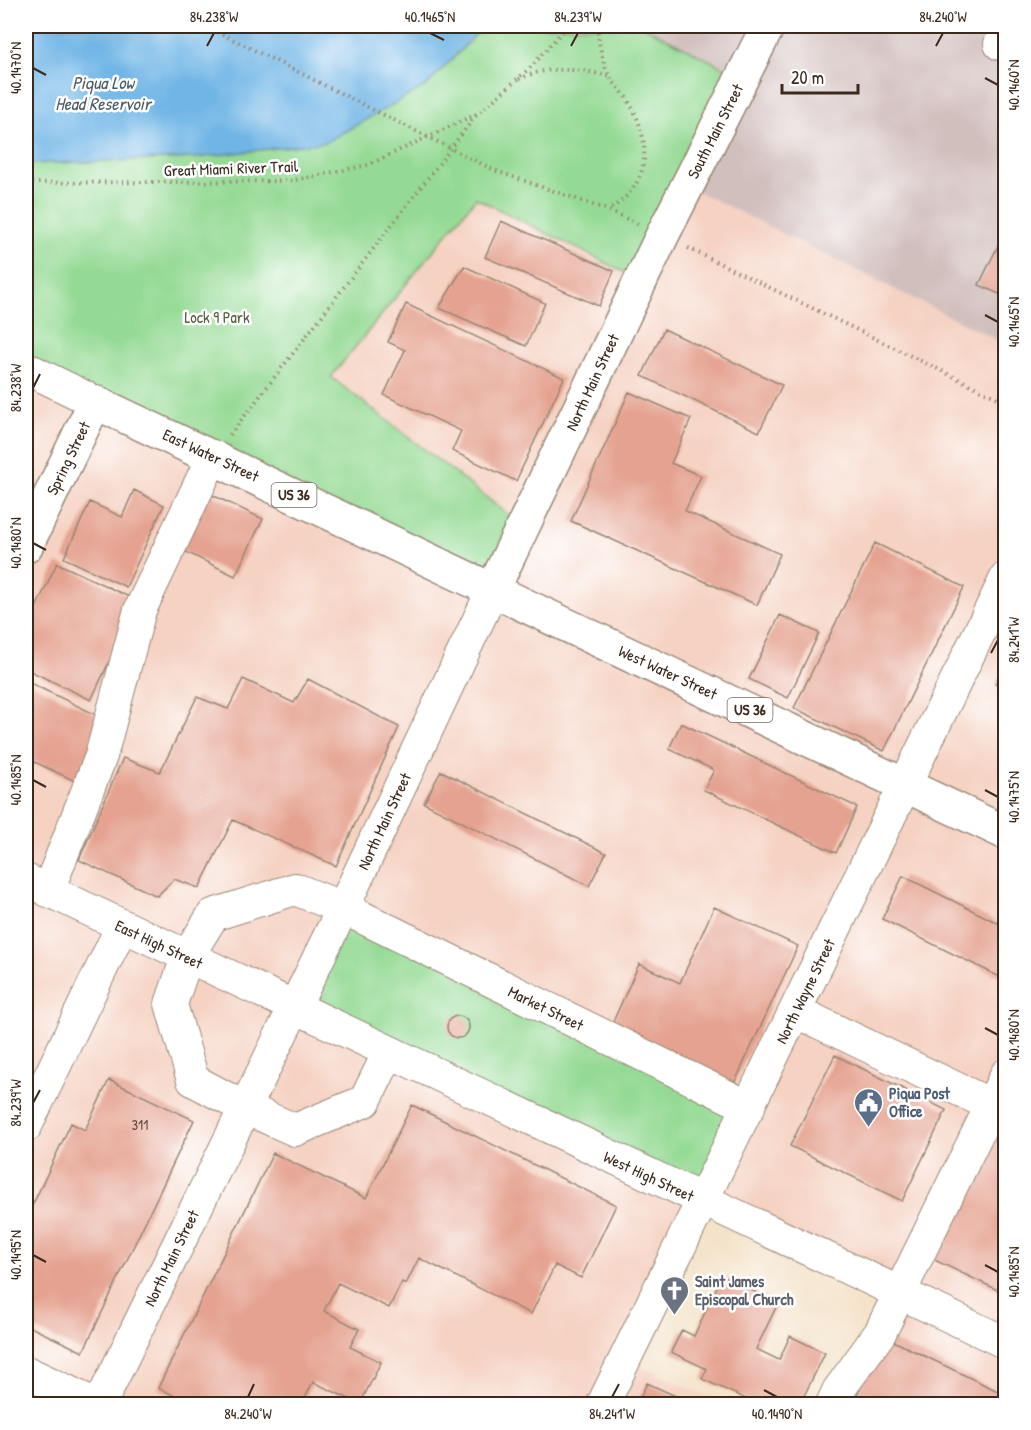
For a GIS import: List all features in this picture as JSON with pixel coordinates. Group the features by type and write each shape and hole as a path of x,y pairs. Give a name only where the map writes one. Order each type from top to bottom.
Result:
{"main road":[{"name":"South Main Street","path":"662,236 768,26"},
{"name":"North Main Street","path":"493,589 662,236"},
{"name":"East Water Street","path":"95,402 493,589"},
{"name":"Spring Street","path":"26,546 95,402"},
{"name":"West Water Street","path":"493,589 1005,833"}],"street":[{"name":"East Water Street","path":"26,368 95,402"},
{"path":"37,885 101,756 140,610 213,456"},
{"name":"North Wayne Street","path":"603,1404 1005,578"},
{"name":"North Main Street","path":"100,1404 342,908 493,589"},
{"name":"East High Street","path":"37,885 293,1008"},
{"name":"Market Street","path":"389,1052 365,1101 295,1130 245,1108 193,1080 171,1004 187,957 213,915 295,889 342,908 748,1107"},
{"path":"26,1126 122,926"},
{"name":"West High Street","path":"293,1008 1005,1343"},
{"path":"795,1011 991,1105"},
{"path":"832,1404 838,1391 880,1333 1005,1075"},
{"path":"26,1372 94,1404"}],"path":[{"path":"206,26 496,171 608,210 624,201 637,185 645,141 638,119 625,96 609,76 601,51 597,26"},
{"name":"Great Miami River Trail","path":"26,183 290,181 368,165 479,113 533,65 567,26"},
{"path":"514,82 528,75 552,69 578,69 609,76"},
{"path":"213,456 479,113"},
{"path":"662,236 1005,402"}],"shaded area":[{"path":"643,26 992,26 1005,32 1005,344 687,186 742,78"},
{"path":"687,186 1005,344 1005,1404 832,1404 900,1292 702,1201 625,1359 724,1404 26,1404 26,368 523,526 331,377 476,198 640,280"}],"green space":[{"name":"Lock 9 Park","path":"484,26 643,26 742,77 640,280 476,198 331,377 523,526 493,589 26,368 26,164 194,158 426,86"},
{"path":"343,908 749,1107 702,1201 293,1008"}],"water":[{"name":"Piqua Low Head Reservoir","path":"26,26 484,26 426,86 326,142 194,158 26,164"}],"building":[{"path":"501,221 614,271 599,306 485,257"},
{"path":"1006,229 1006,297 979,285"},
{"path":"464,266 545,303 526,346 439,308"},
{"path":"406,304 564,378 516,481 452,451 461,431 384,395 405,350 388,342"},
{"path":"664,329 782,385 759,432 642,376"},
{"path":"629,392 691,419 671,463 701,476 685,511 780,554 757,605 571,521"},
{"path":"134,490 164,505 126,587 64,558 90,502 122,517"},
{"path":"208,493 263,519 235,576 180,549"},
{"path":"875,543 964,587 884,751 794,708"},
{"path":"57,563 138,601 91,700 26,669 26,629"},
{"path":"780,615 819,633 788,698 749,679"},
{"path":"1006,662 1006,689 995,684"},
{"path":"243,679 294,703 308,679 399,727 336,866 233,820 199,888 174,879 157,896 79,860 123,758 160,772 197,697 228,709"},
{"path":"26,681 107,720 77,782 26,758"},
{"path":"681,723 857,807 836,853 704,790 714,770 669,749"},
{"path":"441,771 606,853 589,886 424,803"},
{"path":"903,876 1006,927 1006,980 882,919"},
{"path":"714,907 798,946 734,1084 611,1026 639,964 680,983"},
{"path":"458,1016 466,1019 469,1027 466,1035 458,1038 450,1035 447,1027 450,1019"},
{"name":"Piqua Post Office","path":"835,1055 946,1110 902,1201 790,1146"},
{"path":"109,1080 194,1120 83,1352 26,1325 26,1219 71,1123 85,1130"},
{"path":"1006,1099 1006,1294 926,1256"},
{"path":"412,1105 616,1205 581,1278 555,1265 531,1314 419,1258 406,1284 402,1282 389,1308 338,1283 324,1311 359,1329 350,1347 381,1362 360,1404 313,1382 302,1404 192,1404 158,1388 273,1153 366,1198"},
{"path":"722,1276 778,1303 756,1349 779,1360 790,1336 825,1353 800,1404 757,1404 702,1379 707,1369 671,1352 682,1330 694,1336"},
{"path":"885,1337 1006,1395 1006,1404 853,1404"},
{"path":"647,1383 693,1404 637,1404"}],"place":[{"name":"Piqua Post Office","path":"868,1128"},
{"name":"Saint James Episcopal Church","path":"674,1316"}]}
